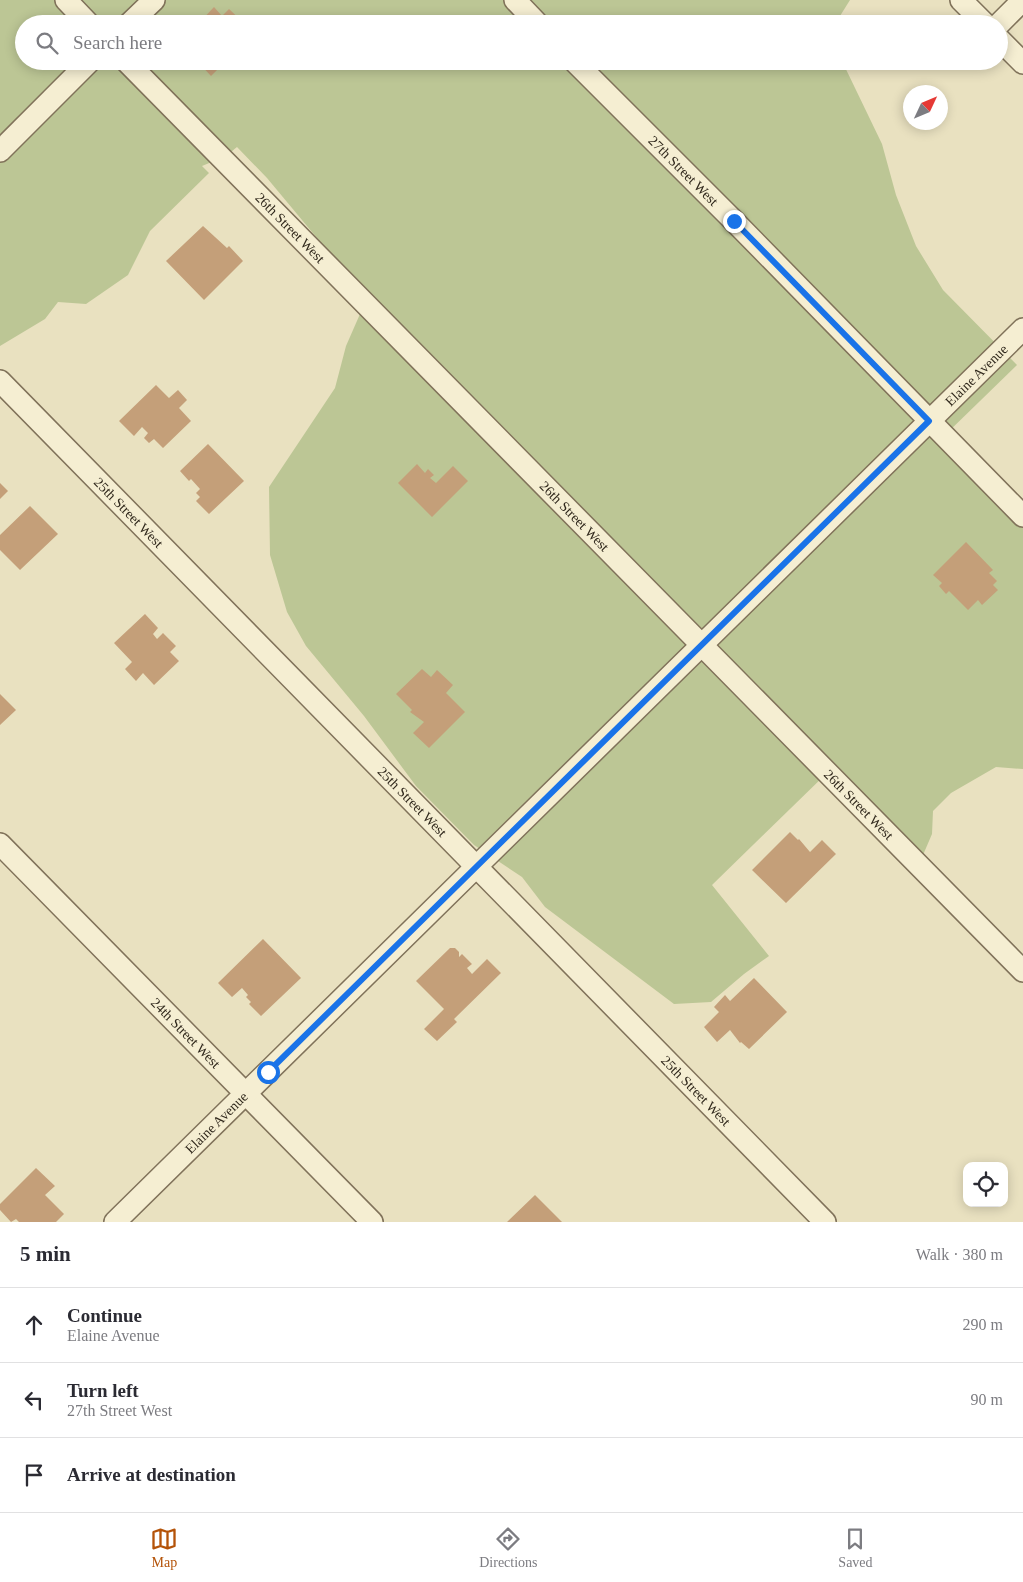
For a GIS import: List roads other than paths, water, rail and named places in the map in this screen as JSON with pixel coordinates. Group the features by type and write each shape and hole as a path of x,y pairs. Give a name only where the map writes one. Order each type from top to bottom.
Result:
{"street":[{"path":"66,0 80,15"},
{"path":"138,15 154,0"},
{"path":"515,0 529,15"},
{"path":"961,0 976,15"},
{"path":"1008,15 1023,0"},
{"path":"1008,47 1023,62"},
{"path":"0,151 81,70"},
{"name":"26th Street West","path":"135,70 1023,971"},
{"name":"27th Street West","path":"583,70 1023,516"},
{"name":"Elaine Avenue","path":"115,1222 1023,328"},
{"name":"25th Street West","path":"0,381 825,1222"},
{"name":"24th Street West","path":"0,844 372,1222"}]}
